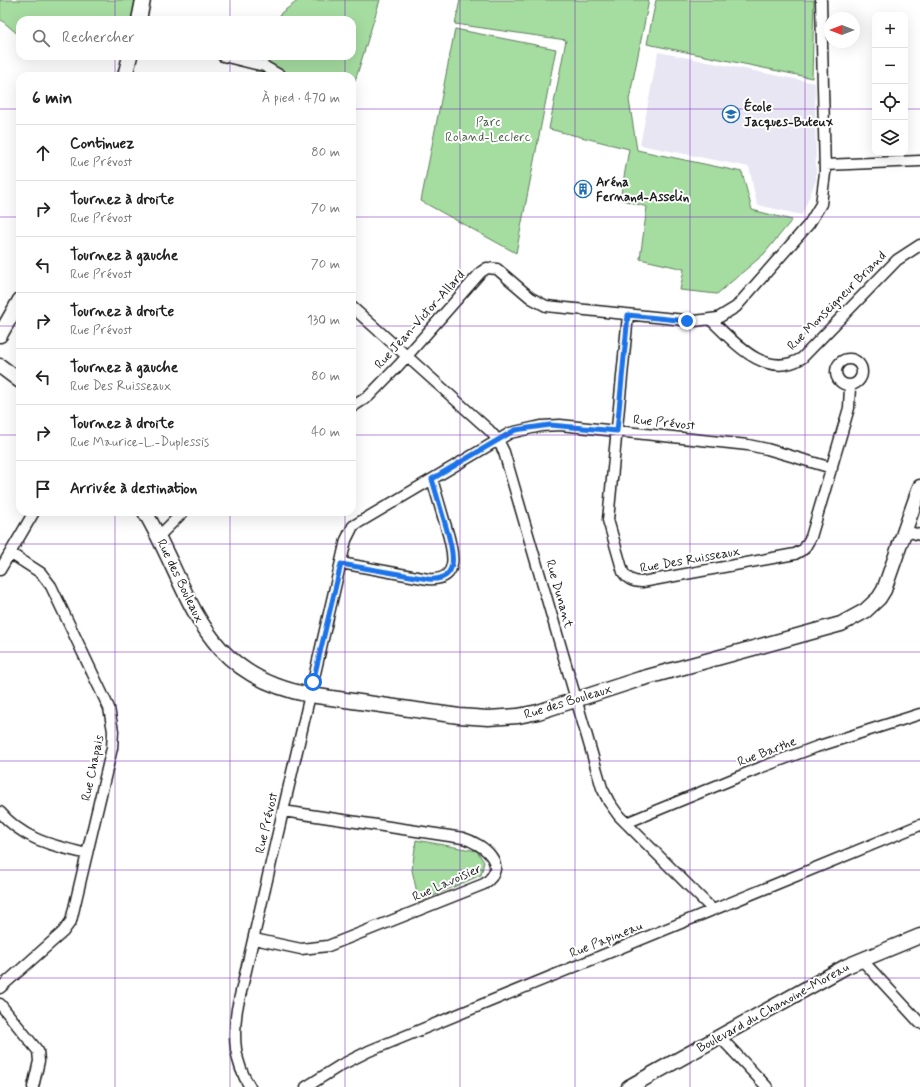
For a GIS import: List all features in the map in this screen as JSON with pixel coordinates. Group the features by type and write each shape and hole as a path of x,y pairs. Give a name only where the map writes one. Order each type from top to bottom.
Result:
{"street":[{"path":"140,16 143,0"},
{"path":"628,315 687,321 711,320 724,316 736,307 813,218 823,195 825,165 821,0"},
{"path":"126,72 129,60"},
{"path":"239,60 264,66 274,72"},
{"path":"825,165 920,161"},
{"name":"Rue Monseigneur Briand","path":"711,320 742,350 757,359 772,364 792,363 802,358 897,260 920,245"},
{"name":"Rue Jean-Victor-Allard","path":"356,405 369,396 407,356 481,272 491,267 500,271 540,304 628,315"},
{"path":"0,335 16,307"},
{"name":"Rue Dunant","path":"356,311 489,430 498,440 504,452 606,795 613,809 712,910"},
{"name":"Rue Des Ruisseaux","path":"628,315 608,524 623,572 627,578 638,582 802,551 807,546 811,537 832,468 849,408 850,386"},
{"path":"0,366 16,378"},
{"name":"Rue Prévost","path":"250,1087 238,1060 234,1033 237,1008 347,535 353,526 515,430 541,426 560,425 757,446 832,468"},
{"path":"341,564 428,579 441,578 447,574 451,569 453,555 432,479"},
{"name":"Rue des Bouleaux","path":"147,516 198,620 221,650 247,671 262,680 288,690 310,695 459,716 488,718 528,715 640,680 834,626 857,617 873,606 884,590 906,531 920,487"},
{"path":"0,570 32,516"},
{"path":"158,537 179,516"},
{"path":"906,531 920,535"},
{"name":"Rue Chapais","path":"0,988 67,927 72,916 112,748 113,731 111,715 51,586 41,573 10,553"},
{"name":"Rue Barthe","path":"626,823 762,767 816,747 920,714"},
{"name":"Rue Lavoisier","path":"254,939 301,949 328,946 484,884 493,876 495,870 494,860 483,847 463,838 283,811"},
{"path":"0,812 13,826 30,838 87,854"},
{"name":"Rue Papineau","path":"306,1087 340,1065 369,1051 920,825"},
{"name":"Boulevard du Chanoine-Moreau","path":"636,1085 720,1037 862,960 920,936"},
{"path":"862,960 920,1023"},
{"path":"0,1004 38,1050 39,1061 33,1087"},
{"path":"720,1037 766,1087"}],"shaded area":[{"name":"École Jacques-Buteux","path":"658,52 815,83 816,180 802,215 757,205 749,167 640,145"}],"green space":[{"path":"0,0 140,0 137,16 16,16 16,33 0,19"},
{"path":"299,0 380,0 356,78 356,72 255,71 261,60 356,60 356,16 280,16 281,13"},
{"path":"460,0 649,0 629,100 637,150 742,172 752,210 792,220 764,254 717,294 680,290 684,269 640,259 647,207 620,199 629,149 549,129 566,40 455,24"},
{"path":"656,0 814,0 812,78 647,44"},
{"name":"Parc Roland-Leclerc","path":"455,29 556,49 516,253 421,201"},
{"path":"416,840 477,851 484,862 481,875 419,902 412,870"}],"place":[{"name":"École Jacques-Buteux","path":"731,114"},
{"name":"Aréna Fernand-Asselin","path":"583,189"}],"route":[{"path":"313,682 341,564 435,580 447,574 451,569 453,555 432,479 484,450 515,430 560,425 617,431 628,315 687,321"}]}
